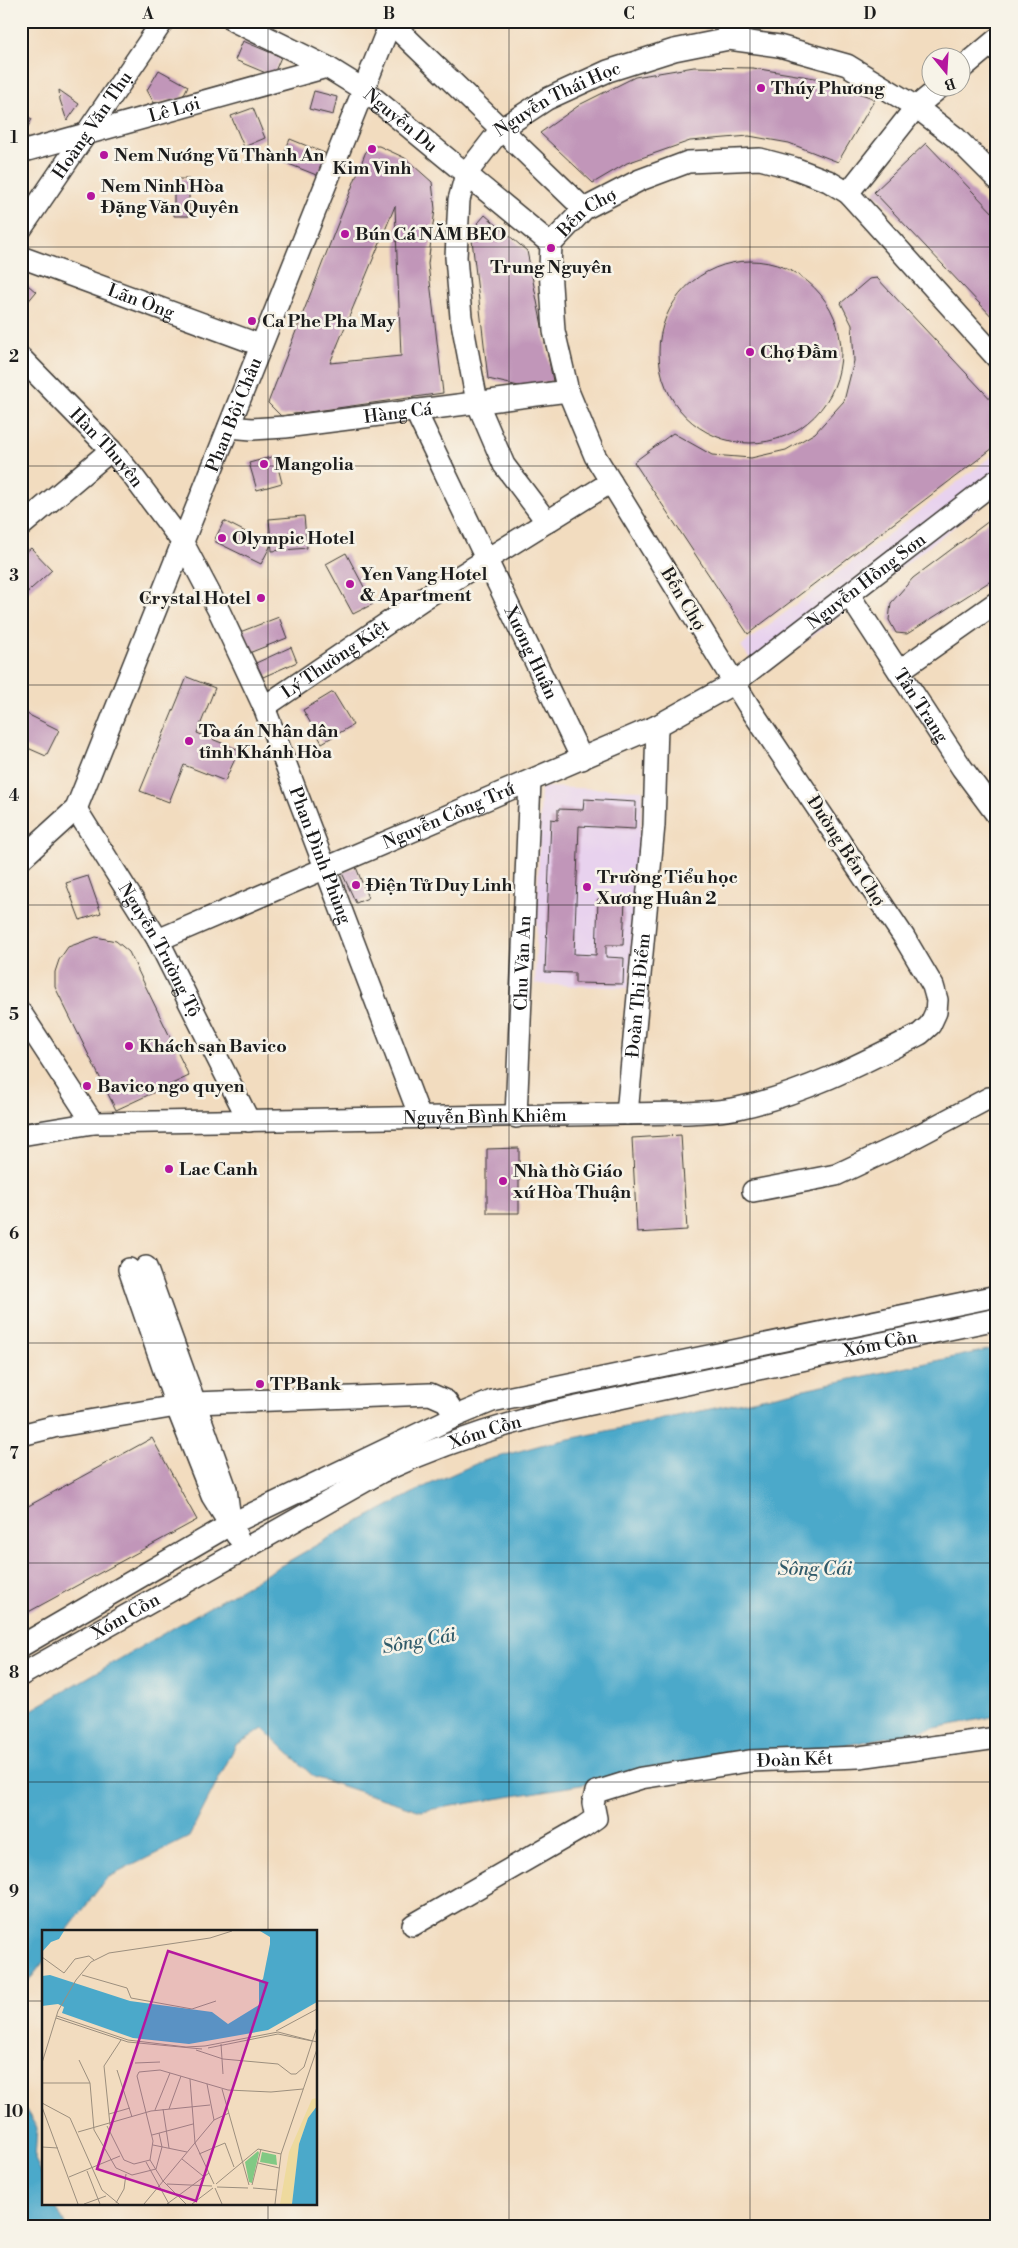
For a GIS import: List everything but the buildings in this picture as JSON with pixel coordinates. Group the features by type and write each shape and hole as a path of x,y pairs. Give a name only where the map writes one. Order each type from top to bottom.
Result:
{"street":[{"name":"Hoàng Văn Thụ","path":"21,229 163,21"},
{"name":"Nguyễn Du","path":"234,21 327,67 364,90 551,244"},
{"name":"Phan Bội Châu","path":"76,809 260,345 391,22"},
{"path":"391,22 584,209"},
{"name":"Nguyễn Thái Học","path":"547,522 504,465 477,402 461,317 457,284 456,257 459,200 466,174 501,129 547,99 608,71 728,30 847,65 916,107 955,137 997,178"},
{"path":"970,62 997,39"},
{"name":"Lê Lợi","path":"21,152 327,67"},
{"path":"848,193 916,107 927,98"},
{"name":"Bến Chợ","path":"734,683 611,482 585,434 568,391 554,330 550,269 551,244 584,209 640,180 688,162 723,159 760,159 794,168 828,181 848,193 997,358"},
{"name":"Lãn Ông","path":"21,257 260,345"},
{"name":"Hàn Thuyên","path":"21,358 111,450 183,543"},
{"name":"Hàng Cá","path":"229,427 252,429 285,427 568,391"},
{"name":"Xương Huân","path":"415,410 582,759"},
{"path":"21,526 111,450"},
{"name":"Nguyễn Hồng Sơn","path":"734,683 997,480"},
{"name":"Lý Thường Kiệt","path":"264,708 423,599 611,482"},
{"name":"Phan Đình Phùng","path":"183,543 220,613 264,708 420,1117"},
{"name":"Tân Trang","path":"849,595 962,768 997,815"},
{"path":"899,671 997,602"},
{"name":"Nguyễn Công Trứ","path":"158,940 657,726 734,683"},
{"name":"Đường Bến Chợ","path":"734,683 904,937 933,986 937,1000 936,1012 930,1025"},
{"name":"Đoàn Thị Điểm","path":"627,1114 654,825 657,726"},
{"name":"Chu Văn An","path":"516,1117 530,781"},
{"path":"21,859 76,809"},
{"name":"Nguyễn Trường Tộ","path":"76,809 158,940 249,1121"},
{"path":"21,1013 93,1123"},
{"name":"Nguyễn Bình Khiêm","path":"21,1135 93,1123 516,1117 684,1113 736,1108 769,1100 830,1079 920,1034 930,1025"},
{"path":"753,1192 836,1176 906,1142 989,1098"},
{"path":"138,1268 185,1404 226,1489 231,1524 243,1548"},
{"name":"Xóm Cồn","path":"21,1646 231,1524 456,1416 492,1401 997,1296"},
{"name":"Xóm Cồn","path":"21,1675 243,1548 381,1472 432,1449 496,1426 997,1319"},
{"path":"21,1434 185,1404 430,1394 446,1401 456,1416"},
{"name":"Đoàn Kết","path":"413,1925 596,1818 593,1803 596,1792 641,1778 749,1761 859,1758 997,1738"}],"shaded area":[{"path":"997,452 997,494 762,675 741,646"},
{"name":"Trường Tiểu học Xương Huân 2","path":"541,787 643,790 629,988 535,984"}],"water":[{"name":"Sông Cái","path":"997,1348 997,1716 832,1748 685,1768 421,1811 314,1777 263,1729 236,1745 189,1837 107,1878 68,1930 42,1930 42,1964 21,1991 21,1716 339,1532 428,1485 480,1462 541,1445"},
{"path":"21,2102 37,2128 35,2159 42,2175 42,2206 56,2206 66,2227 21,2227"}],"place":[{"name":"Thúy Phương","path":"761,88"},
{"name":"Kim Vinh","path":"372,149"},
{"name":"Nem Nướng Vũ Thành An","path":"104,155"},
{"name":"Nem Ninh Hòa Đặng Văn Quyên","path":"91,196"},
{"name":"Bún Cá NĂM BEO","path":"345,234"},
{"name":"Trung Nguyên","path":"551,248"},
{"name":"Ca Phe Pha May","path":"252,321"},
{"name":"Chợ Đầm","path":"750,352"},
{"name":"Mangolia","path":"264,464"},
{"name":"Olympic Hotel","path":"222,538"},
{"name":"Yen Vang Hotel & Apartment","path":"350,584"},
{"name":"Crystal Hotel","path":"261,598"},
{"name":"Tòa án Nhân dân tỉnh Khánh Hòa","path":"189,741"},
{"name":"Điện Tử Duy Linh","path":"356,885"},
{"name":"Trường Tiểu học Xương Huân 2","path":"587,887"},
{"name":"Khách sạn Bavico","path":"129,1046"},
{"name":"Bavico ngo quyen","path":"87,1086"},
{"name":"Lac Canh","path":"169,1169"},
{"name":"Nhà thờ Giáo xứ Hòa Thuận","path":"503,1181"},
{"name":"TPBank","path":"260,1384"}]}
